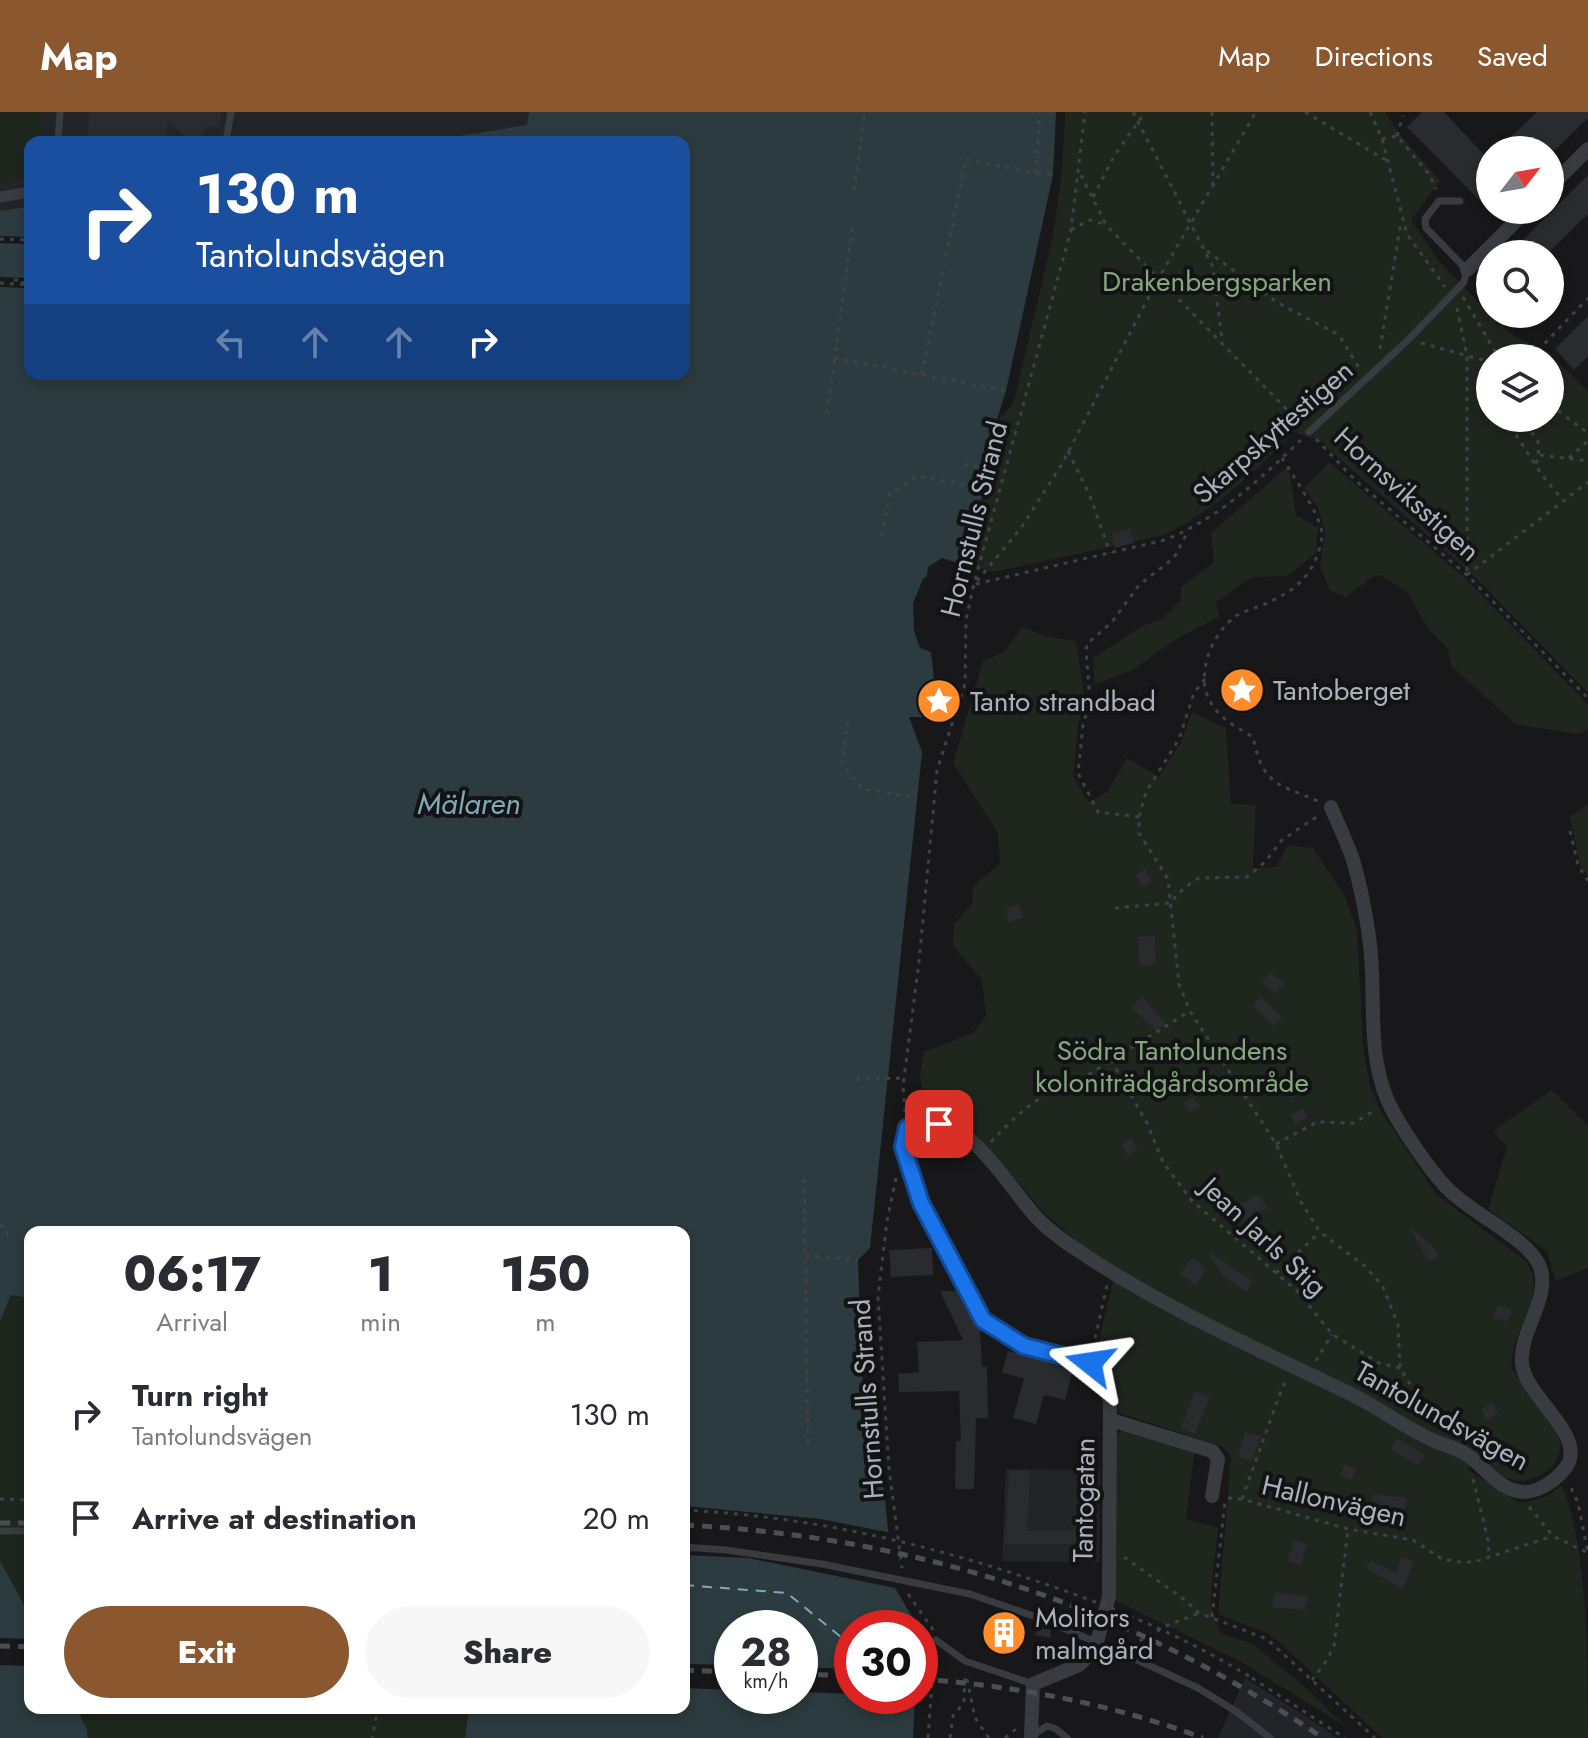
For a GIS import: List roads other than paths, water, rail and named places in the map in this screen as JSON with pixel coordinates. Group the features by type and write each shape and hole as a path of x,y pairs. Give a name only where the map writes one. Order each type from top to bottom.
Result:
{"street":[{"path":"1564,175 1585,157"},
{"path":"0,197 24,193"},
{"path":"1467,270 1513,224"},
{"name":"Tantolundsvägen","path":"907,1128 939,1124 959,1134 983,1152 1040,1222 1078,1251 1232,1336 1356,1396 1425,1437 1467,1454 1510,1489 1526,1492 1545,1485 1564,1470 1570,1461 1571,1448 1559,1424 1526,1379 1522,1364 1523,1348 1541,1292 1542,1273 1536,1257 1519,1241 1474,1212 1446,1188 1388,1103 1379,1077 1373,1042 1371,951 1353,859 1331,807"},
{"name":"Tantogatan","path":"903,1147 921,1203 983,1320 1024,1346 1090,1363 1110,1400 1109,1596 1095,1650 1079,1665 1033,1684"},
{"path":"1111,1420 1212,1451 1218,1459 1219,1497"},
{"path":"1031,1738 1033,1684"}],"lane":[{"path":"58,136 60,112"},
{"path":"227,136 231,112"},
{"path":"1460,201 1439,201 1425,219 1426,228 1467,270"},
{"name":"Skarpskyttestigen","path":"1309,432 1409,339 1464,282 1467,270"},
{"path":"903,1147 907,1128"},
{"path":"0,1531 24,1531"},
{"path":"690,1547 822,1564 970,1594 1045,1620 1198,1688 1237,1712 1270,1738"},
{"path":"938,1641 965,1661 1033,1684"},
{"path":"1031,1738 1047,1726 1067,1738"}],"water":[{"name":"Mälaren","path":"529,112 1056,112 1053,175 1006,391 996,422 984,488 957,563 942,558 928,567 927,576 913,603 914,631 920,648 931,652 935,687 927,717 909,717 922,752 870,1248 858,1260 864,1429 869,1429 879,1444 894,1586 908,1610 834,1610 834,1714 914,1714 913,1738 465,1738 468,1714 690,1714 690,1226 24,1226 24,1297 11,1295 0,1322 0,211 24,207 24,380 690,380 690,136 458,136 527,125"},
{"path":"0,1561 24,1604 24,1714 79,1714 88,1738 0,1738"}],"railway":[{"path":"0,1523 24,1523"},
{"path":"690,1525 771,1532 856,1545 938,1563 1018,1586 1097,1616 1174,1651 1249,1691 1323,1738"},
{"path":"0,1646 24,1647"},
{"path":"690,1670 714,1671"},
{"path":"818,1675 834,1675"},
{"path":"938,1681 1064,1698 1134,1715 1203,1738"}],"place":[{"name":"Tantoberget","path":"1242,690"},
{"name":"Tanto strandbad","path":"939,701"},
{"name":"Molitors malmgård","path":"1004,1633"}],"park label":[{"name":"Drakenbergsparken","path":"1217,281"},
{"name":"Södra Tantolundens koloniträdgårdsområde","path":"1172,1066"}]}
